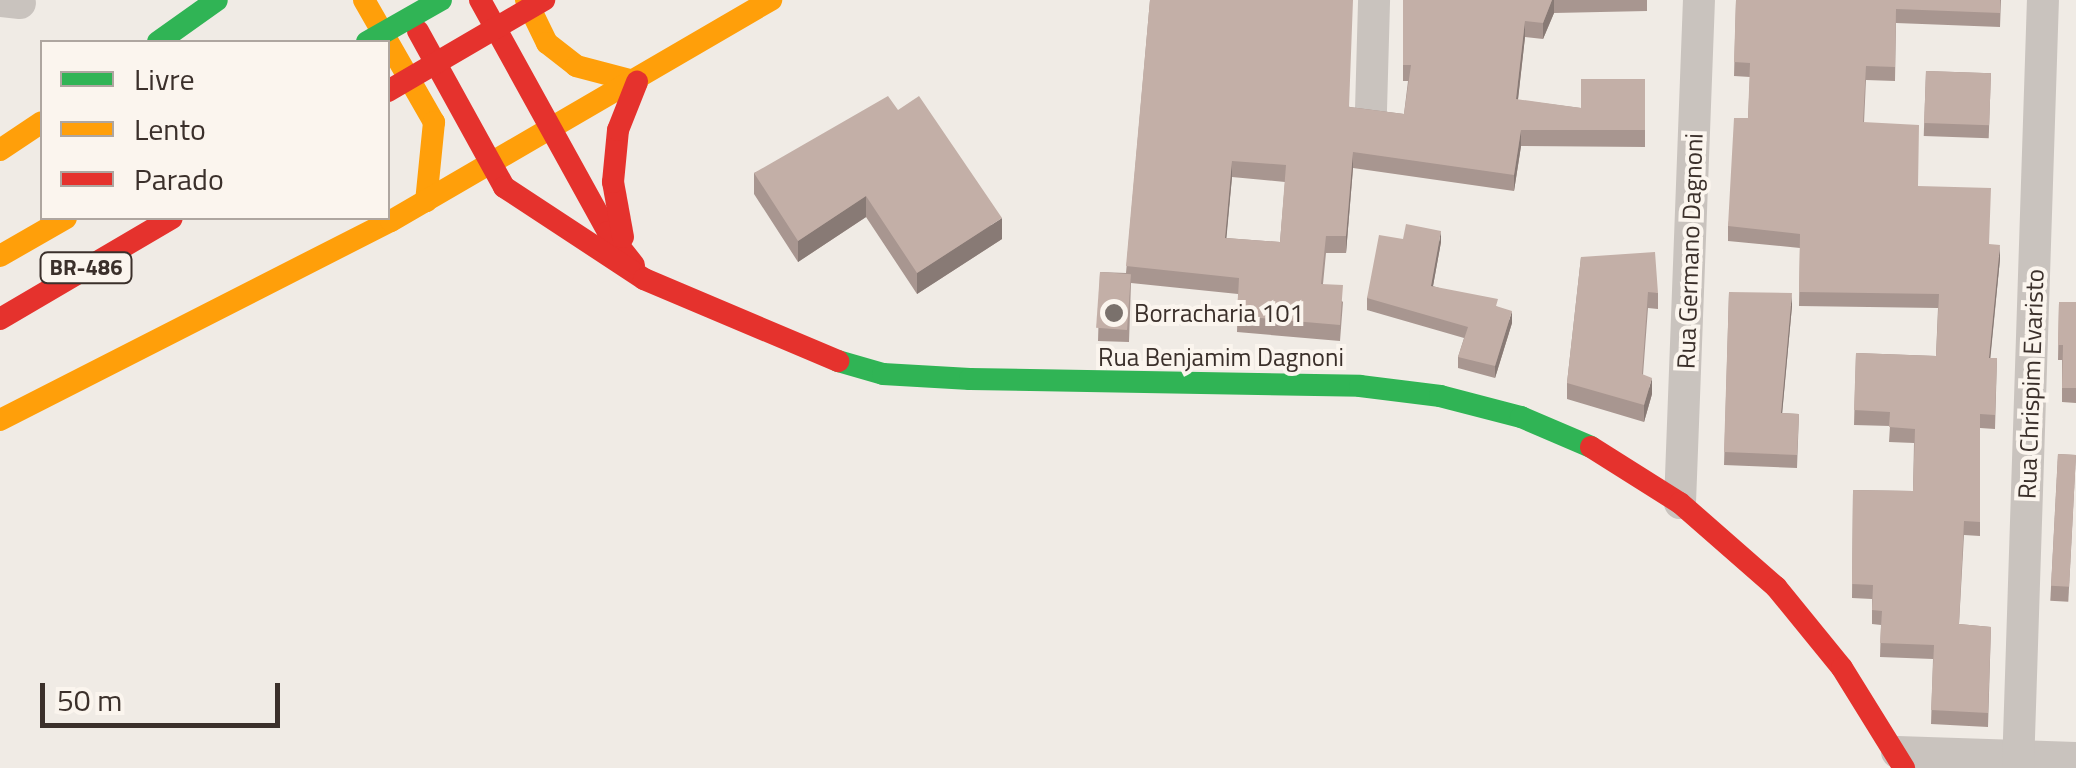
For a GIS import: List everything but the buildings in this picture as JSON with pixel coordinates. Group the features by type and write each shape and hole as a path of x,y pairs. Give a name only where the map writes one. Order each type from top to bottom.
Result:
{"street":[{"path":"161,40 217,0"},
{"path":"364,0 387,40"},
{"name":"Rua Benjamim Dagnoni","path":"401,0 504,188 540,217 644,279 815,355 883,374 1068,384 1278,381 1440,396 1521,416 1585,443 1680,502 1776,587 1842,668 1900,760"},
{"path":"371,40 441,0"},
{"name":"Rua Benjamim Dagnoni","path":"480,0 608,232 644,279"},
{"path":"526,0 547,43 576,66 636,82"},
{"path":"390,89 544,0"},
{"path":"0,420 426,202 771,0"},
{"path":"1372,110 1374,0"},
{"name":"Rua Germano Dagnoni","path":"1680,502 1699,0"},
{"name":"Rua Chrispim Evaristo","path":"2019,762 2043,0"},
{"path":"390,45 434,122 426,202"},
{"path":"636,82 618,130 613,182 622,232 644,279"},
{"path":"0,150 40,123"},
{"name":"BR-486","path":"0,256 63,220"},
{"name":"BR-486","path":"0,320 169,220"},
{"path":"1900,760 2019,762 2076,758"}],"traffic: fast":[{"path":"161,40 217,0"},
{"path":"371,40 441,0"},
{"path":"838,361 883,374 970,379 1360,386 1440,396 1521,417 1591,447"}],"traffic: slow":[{"path":"364,0 387,40"},
{"path":"526,0 547,43 576,66 637,82"},
{"path":"0,420 391,221 771,0"},
{"path":"390,45 434,122 426,202"},
{"path":"0,150 40,123"},
{"path":"0,256 63,220"}],"traffic: jam":[{"path":"480,0 608,232 634,265"},
{"path":"390,90 544,0"},
{"path":"418,31 504,187 644,279 838,361"},
{"path":"623,237 613,182 618,130 637,82"},
{"path":"0,319 169,220"},
{"path":"1591,447 1680,503 1776,587 1842,668 1904,768"}],"place":[{"name":"Borracharia 101","path":"1114,313"}]}
